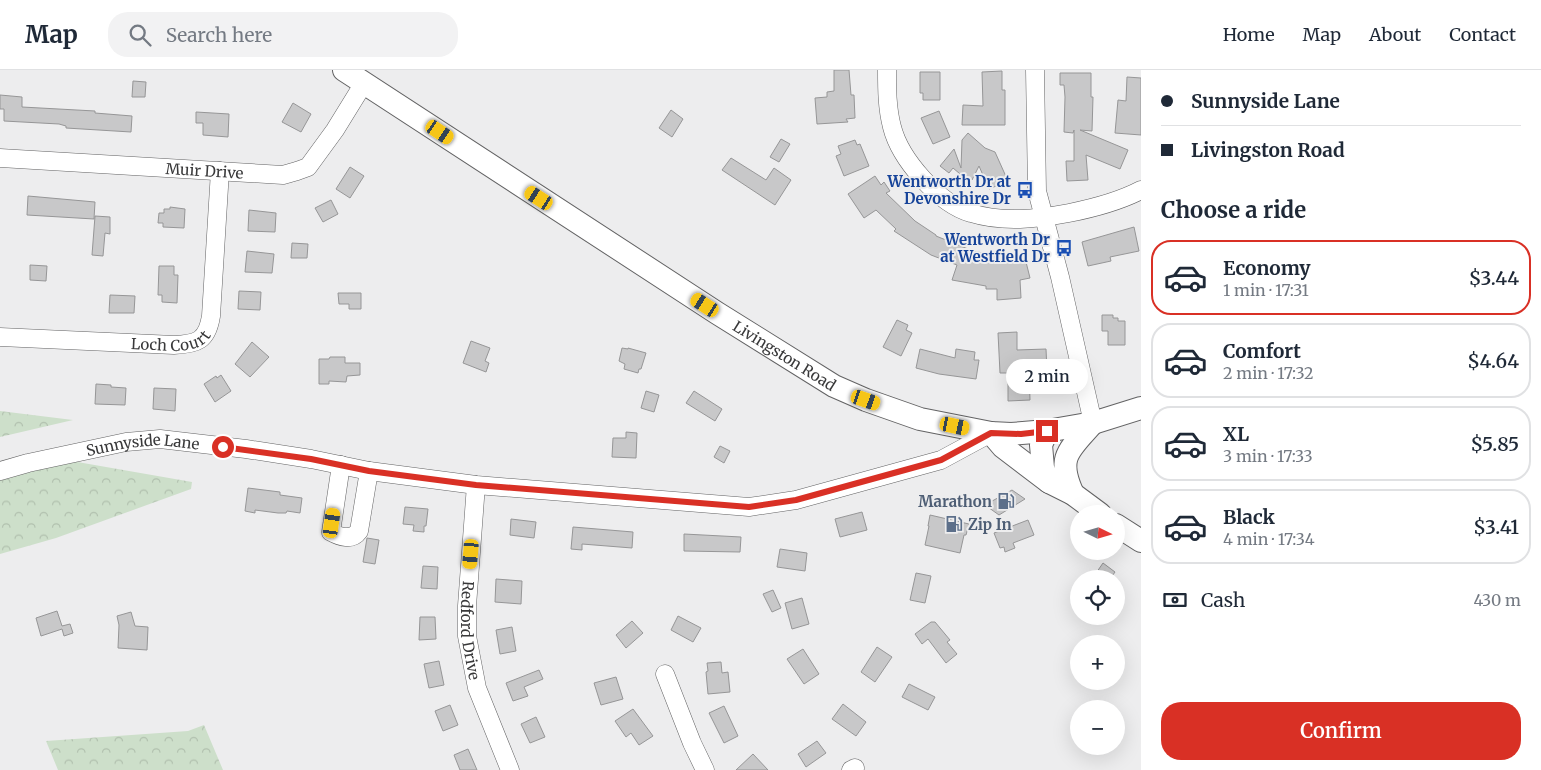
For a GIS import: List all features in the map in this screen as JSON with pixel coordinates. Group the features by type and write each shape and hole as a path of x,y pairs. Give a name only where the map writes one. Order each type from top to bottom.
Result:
{"main road":[{"name":"Livingston Road","path":"344,70 702,304 834,386 866,400 920,419 991,433 1021,434 1093,422 1141,408"},
{"path":"1062,487 1069,449 1093,422"},
{"path":"1047,431 1041,445 1043,468 1062,487"},
{"path":"991,433 1003,447 1087,505"},
{"path":"1125,531 1141,541"}],"street":[{"path":"887,70 888,104 892,127 910,162 933,190 946,201 971,213 1010,219 1043,218 1110,203 1141,190"},
{"path":"1035,70 1036,184 1043,218 1060,277 1093,422"},
{"name":"Muir Drive","path":"0,158 283,175 308,166 364,83"},
{"name":"Loch Court","path":"0,337 174,345 188,344 201,339 208,330 211,316 220,171"},
{"name":"Sunnyside Lane","path":"0,471 104,446 149,439 177,440 369,471 476,485 749,507 796,500 941,460 991,433"},
{"path":"341,465 331,532 338,536 350,537 357,535 360,531 369,471"},
{"name":"Redford Drive","path":"476,485 467,606 467,636 478,688 510,770"},
{"path":"665,674 685,727 705,770"}],"green space":[{"path":"0,411 73,420 0,437"},
{"path":"43,456 192,482 191,489 56,538 0,554 0,464"},
{"path":"204,725 223,770 58,770 46,741 188,731"}],"building":[{"path":"834,70 849,70 851,95 854,95 855,118 846,119 848,122 817,124 815,98 827,97 827,92 834,91"},
{"path":"1002,71 1002,90 1005,90 1005,125 962,125 963,105 983,106 982,72"},
{"path":"920,72 940,72 940,100 923,100 923,93 920,93"},
{"path":"1060,73 1091,73 1091,97 1093,97 1092,131 1080,130 1128,150 1120,169 1086,155 1088,180 1067,181 1066,161 1074,161 1074,130 1073,133 1064,132 1065,97 1064,85 1060,85"},
{"path":"1127,77 1141,78 1141,135 1115,133 1118,100 1126,101"},
{"path":"133,81 146,82 145,97 132,97"},
{"path":"0,95 22,97 22,107 95,111 95,113 132,116 131,132 66,128 66,126 59,124 4,121 4,109 0,109"},
{"path":"293,103 311,114 301,132 282,122"},
{"path":"671,110 683,119 672,137 659,128"},
{"path":"939,111 950,137 933,144 921,118"},
{"path":"196,112 229,114 228,137 203,135 203,123 196,123"},
{"path":"968,133 985,148 995,152 1008,181 989,189 979,166 972,180 964,174 966,179 953,168 949,173 940,166 954,149 961,168 962,140"},
{"path":"781,139 790,144 779,162 770,157"},
{"path":"855,140 857,145 860,144 869,166 844,176 836,156 841,154 838,146"},
{"path":"731,158 766,180 774,168 791,180 775,205 722,170"},
{"path":"350,167 364,176 350,198 336,189"},
{"path":"875,176 881,185 884,182 890,191 886,193 915,221 936,236 973,251 997,256 996,263 1016,258 1016,260 1025,258 1030,278 1020,280 1021,298 997,300 997,289 986,289 986,286 952,280 957,265 931,255 894,231 896,229 876,210 864,218 848,194"},
{"path":"28,196 95,202 94,219 27,215"},
{"path":"331,200 338,214 323,222 315,208"},
{"path":"170,207 185,209 184,228 163,227 163,223 158,223 159,213 164,213 164,209 170,209"},
{"path":"249,210 276,213 275,232 248,231"},
{"path":"95,216 110,217 110,234 105,233 103,256 92,255"},
{"path":"1134,227 1139,251 1110,257 1111,261 1088,266 1082,242"},
{"path":"292,243 308,244 307,258 291,258"},
{"path":"247,251 274,254 272,273 245,272"},
{"path":"30,265 47,266 46,281 30,280"},
{"path":"159,266 174,266 174,275 178,275 177,303 162,302 162,295 158,295"},
{"path":"239,291 261,292 260,310 238,309"},
{"path":"338,293 361,293 361,309 349,309 349,304 339,304"},
{"path":"110,295 135,296 134,313 109,313"},
{"path":"1102,315 1113,315 1113,318 1118,318 1118,321 1125,321 1125,345 1108,345 1108,331 1102,331"},
{"path":"897,320 908,325 906,330 912,333 901,356 883,347"},
{"path":"1017,332 1017,350 1046,349 1047,371 1029,371 1030,400 1008,401 1008,373 1000,373 998,333"},
{"path":"471,341 490,348 485,361 489,363 486,372 463,363"},
{"path":"252,342 269,357 250,377 235,364"},
{"path":"622,348 646,353 638,373 624,369 625,364 619,361"},
{"path":"920,349 955,358 956,349 975,352 974,360 979,360 976,379 939,374 916,368"},
{"path":"330,357 345,357 345,363 360,363 360,375 347,376 346,382 329,381 329,384 319,384 319,359 329,359"},
{"path":"221,375 231,391 215,402 204,384"},
{"path":"96,384 126,388 125,405 95,404"},
{"path":"154,388 176,389 175,411 153,409"},
{"path":"646,391 659,395 654,412 641,408"},
{"path":"694,391 722,409 715,421 686,403"},
{"path":"626,432 637,433 636,458 612,457 613,438 626,438"},
{"path":"720,446 730,451 724,463 714,457"},
{"path":"248,488 280,492 280,495 302,498 300,513 255,510 255,513 245,511"},
{"path":"1012,490 1025,499 999,515 985,505"},
{"path":"405,507 428,509 424,532 413,531 414,525 403,524"},
{"path":"862,512 867,530 840,537 835,519"},
{"path":"930,515 969,524 966,535 964,535 960,553 925,545"},
{"path":"511,519 536,522 534,538 510,535"},
{"path":"1028,520 1034,535 1013,543 1015,548 1005,552 1004,547 1000,548 994,533"},
{"path":"573,527 633,532 632,548 582,544 582,550 571,549"},
{"path":"684,534 741,537 740,552 684,551"},
{"path":"367,538 379,540 375,564 363,562"},
{"path":"780,549 807,553 805,571 777,567"},
{"path":"1103,563 1112,570 1098,570"},
{"path":"423,566 438,567 437,589 421,588"},
{"path":"916,573 931,576 925,603 910,600"},
{"path":"496,579 522,581 521,604 495,602"},
{"path":"773,590 781,608 772,612 763,594"},
{"path":"802,598 809,624 792,629 785,603"},
{"path":"57,611 62,626 70,624 73,633 64,636 62,629 41,636 36,618"},
{"path":"131,612 135,626 148,627 147,650 118,648 119,625 117,616"},
{"path":"678,616 701,628 693,642 671,630"},
{"path":"420,617 435,617 436,639 419,640"},
{"path":"632,621 643,633 626,648 616,635"},
{"path":"931,622 935,622 950,640 947,642 957,654 946,663 928,639 922,644 915,634"},
{"path":"512,627 516,651 500,654 496,630"},
{"path":"877,647 892,657 875,682 861,672"},
{"path":"803,649 819,674 804,684 787,659"},
{"path":"439,661 444,685 429,688 424,664"},
{"path":"721,662 722,673 728,672 730,692 708,694 707,663"},
{"path":"539,670 543,679 524,687 528,696 513,701 506,683"},
{"path":"616,677 623,699 601,705 594,683"},
{"path":"909,684 935,697 928,710 902,697"},
{"path":"843,704 866,722 856,736 832,719"},
{"path":"450,705 458,725 443,731 435,711"},
{"path":"724,706 738,736 724,743 709,713"},
{"path":"633,709 653,736 639,745 631,733 626,737 615,721"},
{"path":"536,717 545,737 530,743 521,724"},
{"path":"817,741 826,753 806,767 798,754"},
{"path":"468,749 477,770 460,770 454,755"},
{"path":"753,754 768,770 736,770"}],"place":[{"name":"Wentworth Dr at Devonshire Dr","path":"1025,190"},
{"name":"Wentworth Dr at Westfield Dr","path":"1064,248"},
{"name":"Marathon","path":"1006,501"},
{"name":"Zip In","path":"954,524"}],"route":[{"path":"223,447 311,459 369,471 476,485 749,507 796,500 941,460 991,433 1021,434 1047,431"}]}
